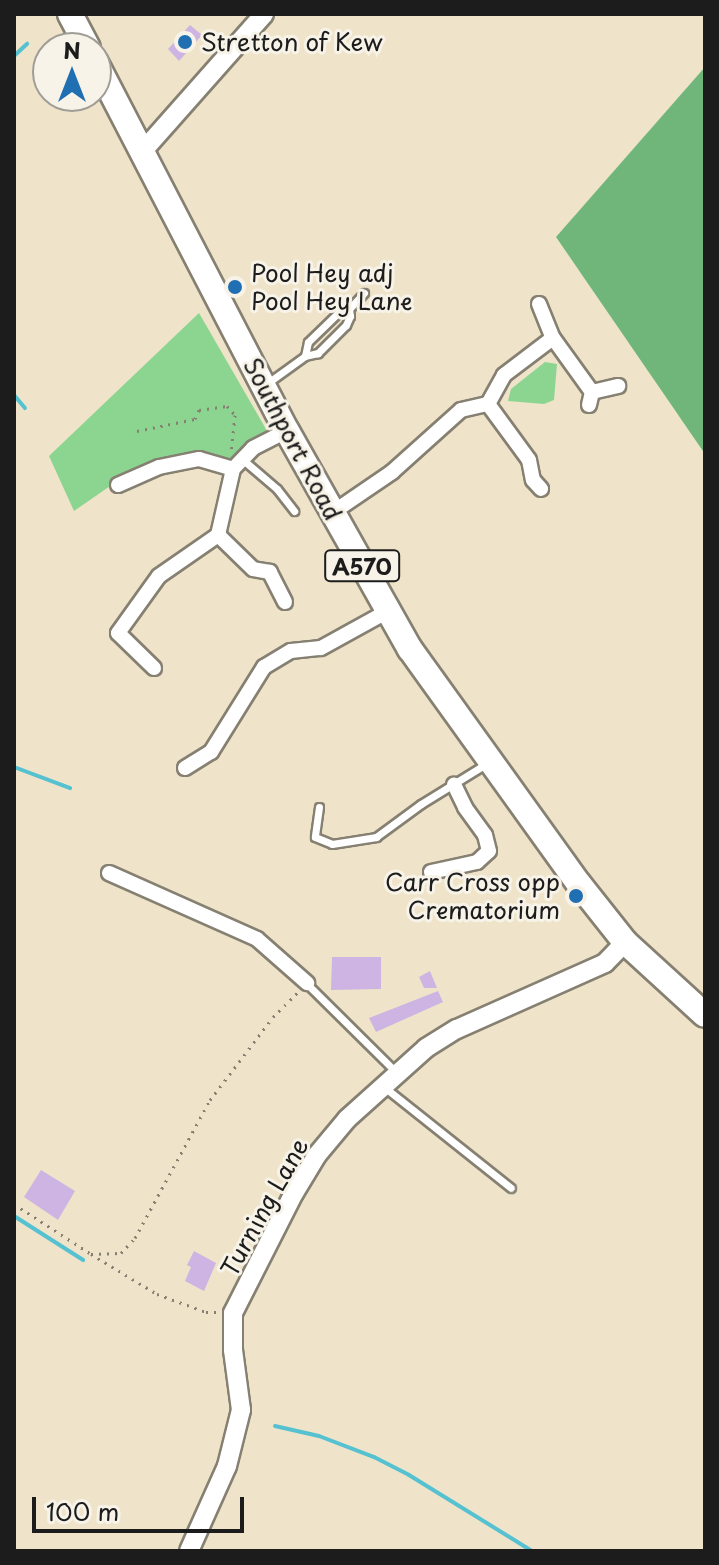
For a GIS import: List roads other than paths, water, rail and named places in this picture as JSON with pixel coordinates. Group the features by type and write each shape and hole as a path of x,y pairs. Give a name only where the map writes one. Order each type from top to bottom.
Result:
{"highway":[{"path":"70,14 80,32"},
{"name":"Southport Road","path":"112,94 287,431 410,649 625,942 705,1015"}],"street":[{"path":"142,152 264,14"},
{"path":"539,304 553,338 590,399 618,386"},
{"path":"332,513 392,472 461,410 488,404 504,375 553,338"},
{"path":"488,404 529,460 533,480 541,489"},
{"path":"118,485 159,467 199,459 237,464 287,431"},
{"path":"154,668 118,633 159,576 218,535 237,464"},
{"path":"218,535 253,569 270,572 285,602"},
{"path":"185,768 211,752 264,667 291,651 321,648 388,611"},
{"path":"431,872 477,862 489,851 485,835 465,807 454,784"},
{"path":"452,884 453,868"},
{"path":"109,873 257,939 307,983"},
{"name":"Turning Lane","path":"189,1551 227,1466 241,1410 233,1350 233,1313 294,1193 317,1155 396,1072 457,1029 605,963 625,942"}],"lane":[{"path":"305,356 308,342 364,293"},
{"path":"263,386 305,356 318,353 346,325 349,309"},
{"path":"237,464 277,489 294,511"},
{"path":"319,807 315,837 332,844 376,837 490,761"},
{"path":"307,983 396,1072"},
{"path":"382,1086 511,1188"}],"waterway":[{"path":"14,56 27,44"},
{"path":"14,395 25,408"},
{"path":"14,767 70,788"},
{"path":"14,1216 83,1260"},
{"path":"275,1426 319,1436 374,1457 409,1475 532,1551"}],"place":[{"name":"Stretton of Kew","path":"185,42"},
{"name":"Pool Hey adj Pool Hey Lane","path":"235,287"},
{"name":"Carr Cross opp Crematorium","path":"576,896"}]}
